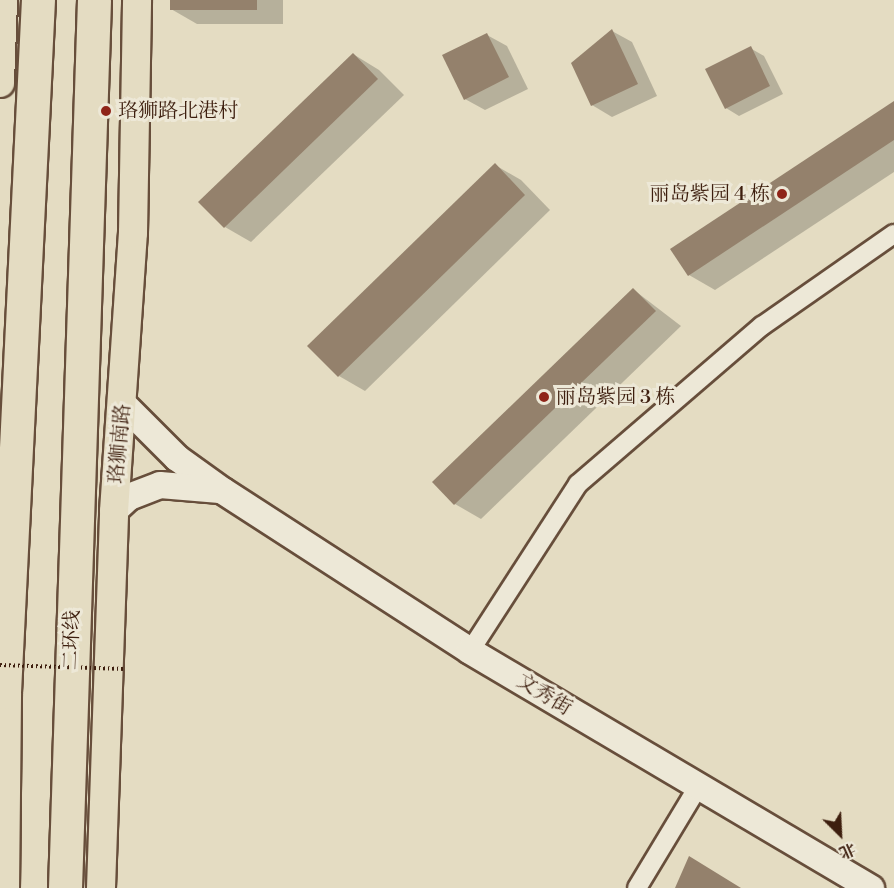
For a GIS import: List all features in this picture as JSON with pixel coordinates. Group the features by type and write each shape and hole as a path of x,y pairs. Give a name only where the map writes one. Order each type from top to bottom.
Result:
{"highway":[{"path":"2,888 1,676 38,0"},
{"name":"二环线","path":"64,888 93,0"}],"main road":[{"path":"0,83 3,0"},
{"name":"珞狮南路","path":"101,888 114,511 124,405 137,0"}],"street":[{"path":"470,651 578,484 762,326 894,234"},
{"name":"文秀街","path":"124,405 177,458 470,651 871,888"},
{"name":"文秀街","path":"114,511 129,497 160,485 223,490"},
{"path":"637,888 698,786"}],"path":[{"path":"1,676 125,669"}],"building":[{"path":"170,0 257,0 257,10 170,10"},
{"path":"612,29 638,84 591,106 571,63"},
{"path":"487,33 509,77 464,100 442,55"},
{"path":"751,46 770,86 725,109 705,69"},
{"path":"353,53 378,79 224,228 198,202"},
{"name":"丽岛紫园 4 栋","path":"894,101 894,140 688,276 670,249"},
{"path":"495,163 525,195 338,377 307,346"},
{"name":"丽岛紫园 3 栋","path":"633,288 656,311 454,505 432,482"},
{"path":"689,856 741,888 675,888"}],"place":[{"name":"珞狮路北港村","path":"106,111"},
{"name":"丽岛紫园 4 栋","path":"782,194"},
{"name":"丽岛紫园 3 栋","path":"544,397"}]}
